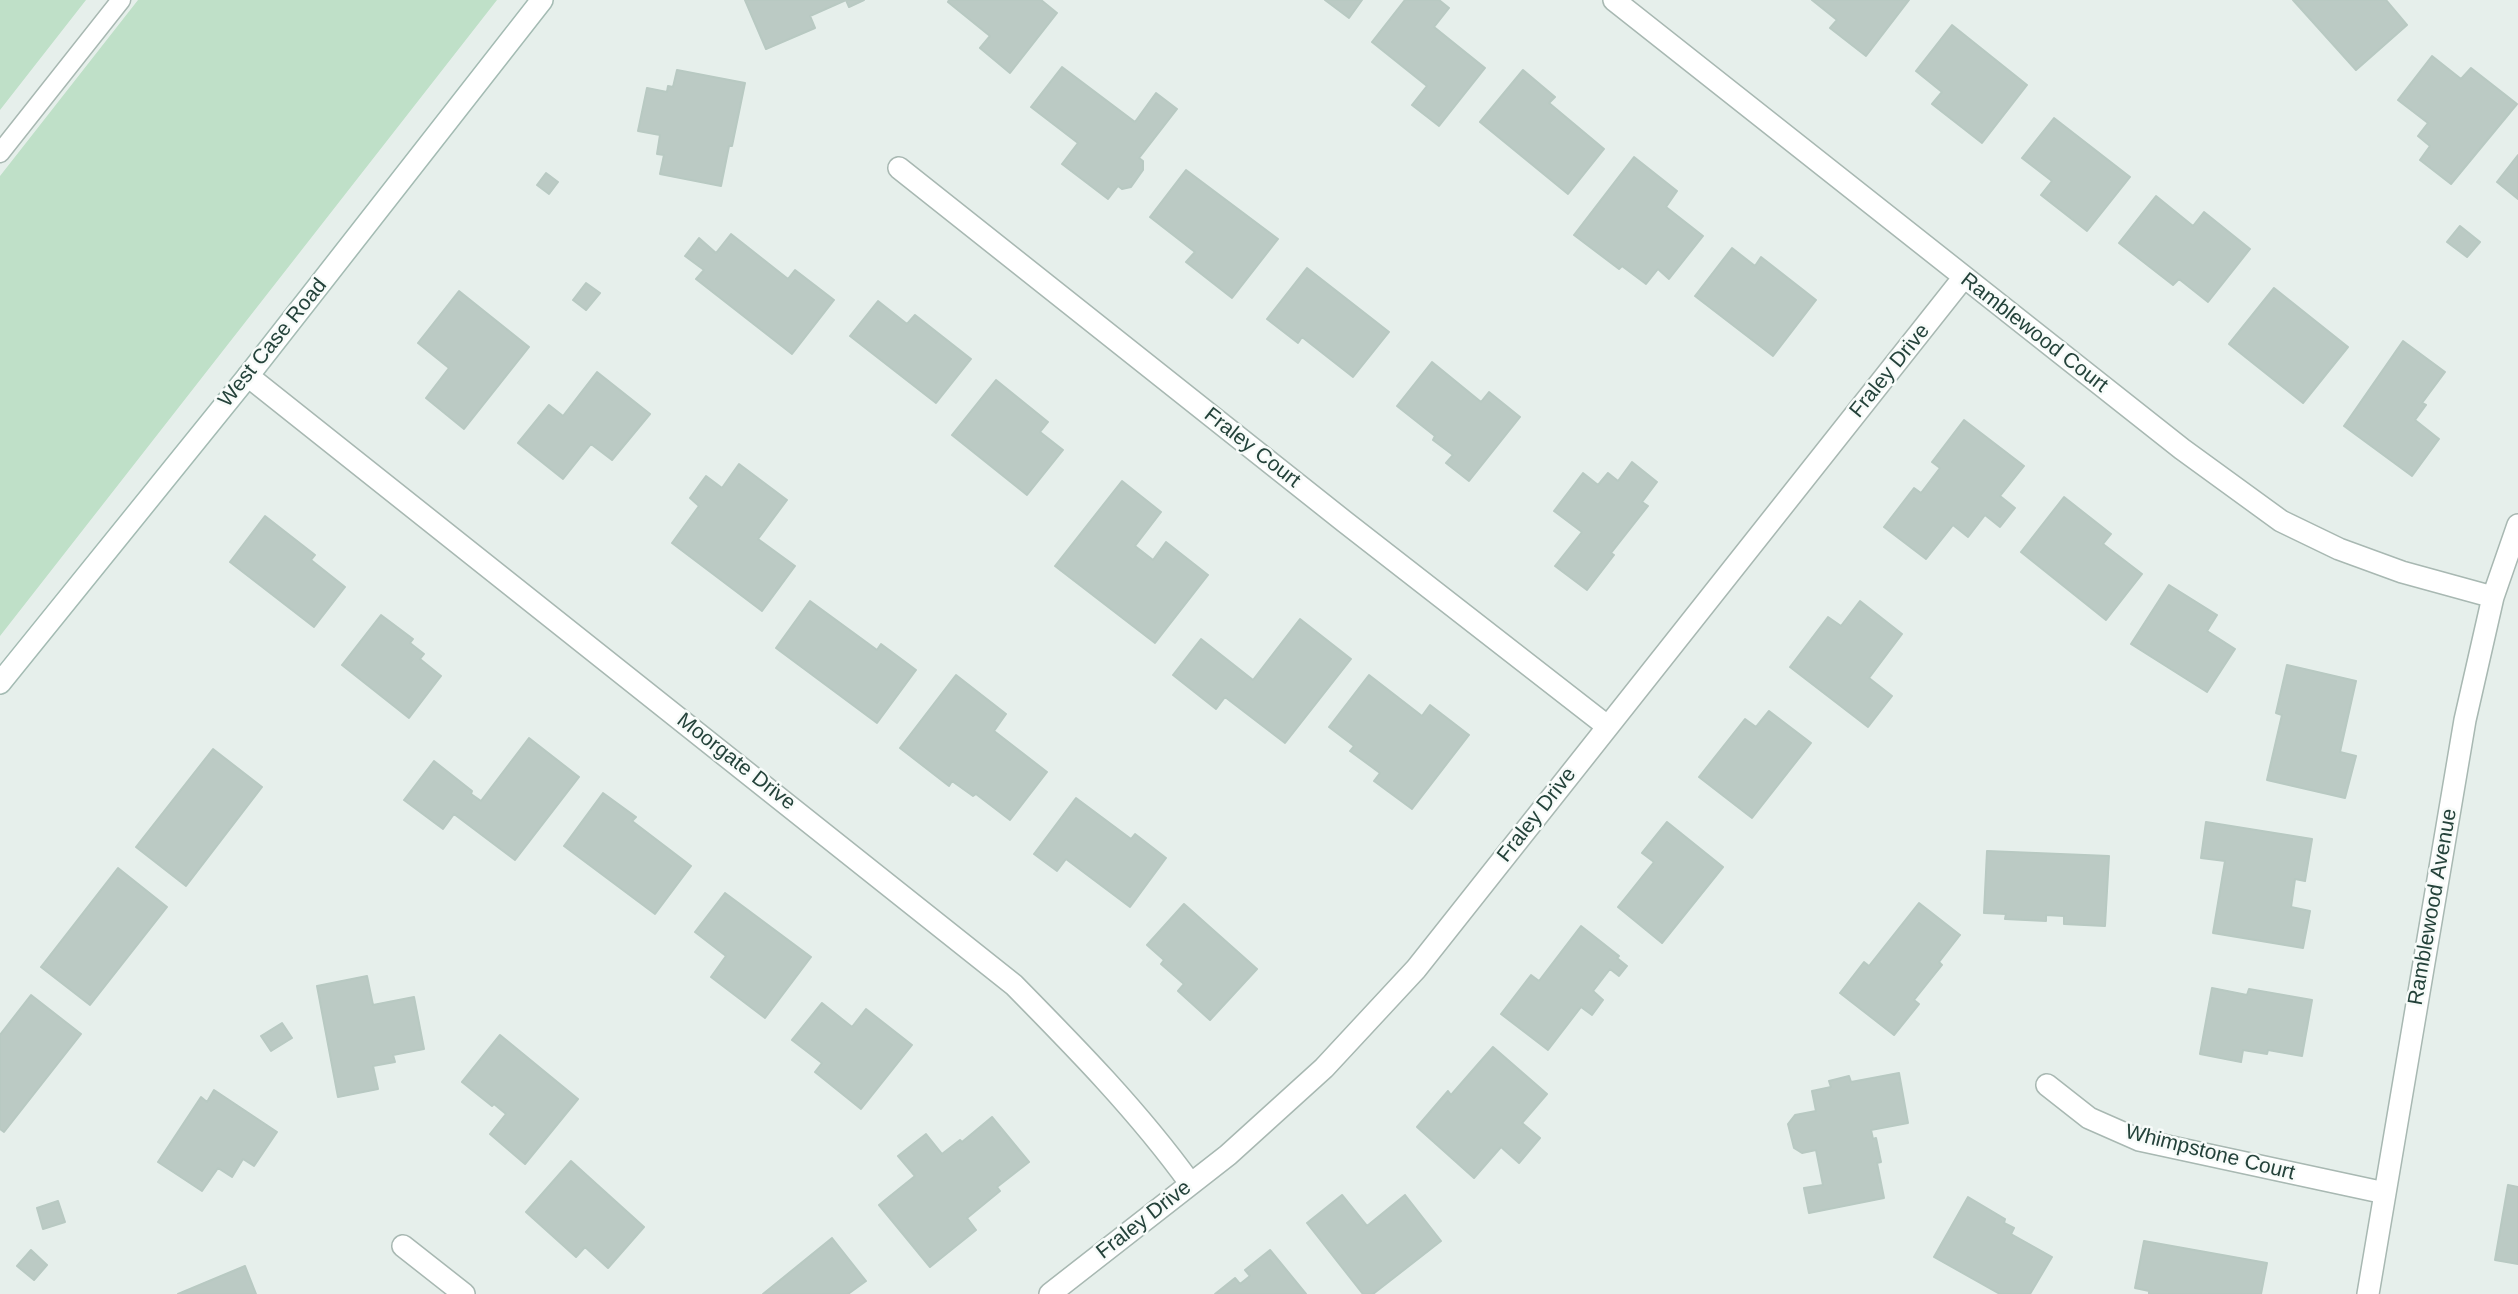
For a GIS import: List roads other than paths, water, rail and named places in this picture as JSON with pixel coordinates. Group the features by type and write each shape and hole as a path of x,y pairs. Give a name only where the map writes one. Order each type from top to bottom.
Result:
{"street":[{"name":"West Case Road","path":"0,683 248,376 542,0"},
{"name":"Ramblewood Court","path":"1614,0 2182,449 2281,521 2339,549 2402,572 2493,597"},
{"name":"Fraley Court","path":"899,168 1356,531 1607,726"},
{"name":"Fraley Drive","path":"1050,1294 1228,1155 1324,1068 1416,969 1964,277"},
{"name":"Moorgate Drive","path":"248,376 1014,985 1090,1063 1167,1151 1190,1183"},
{"name":"Ramblewood Avenue","path":"2368,1294 2465,720 2493,597 2518,525"},
{"name":"Whimpstone Court","path":"2047,1085 2089,1118 2139,1140 2385,1193"},
{"path":"403,1246 464,1294"}],"lane":[{"path":"0,153 121,0"}]}
